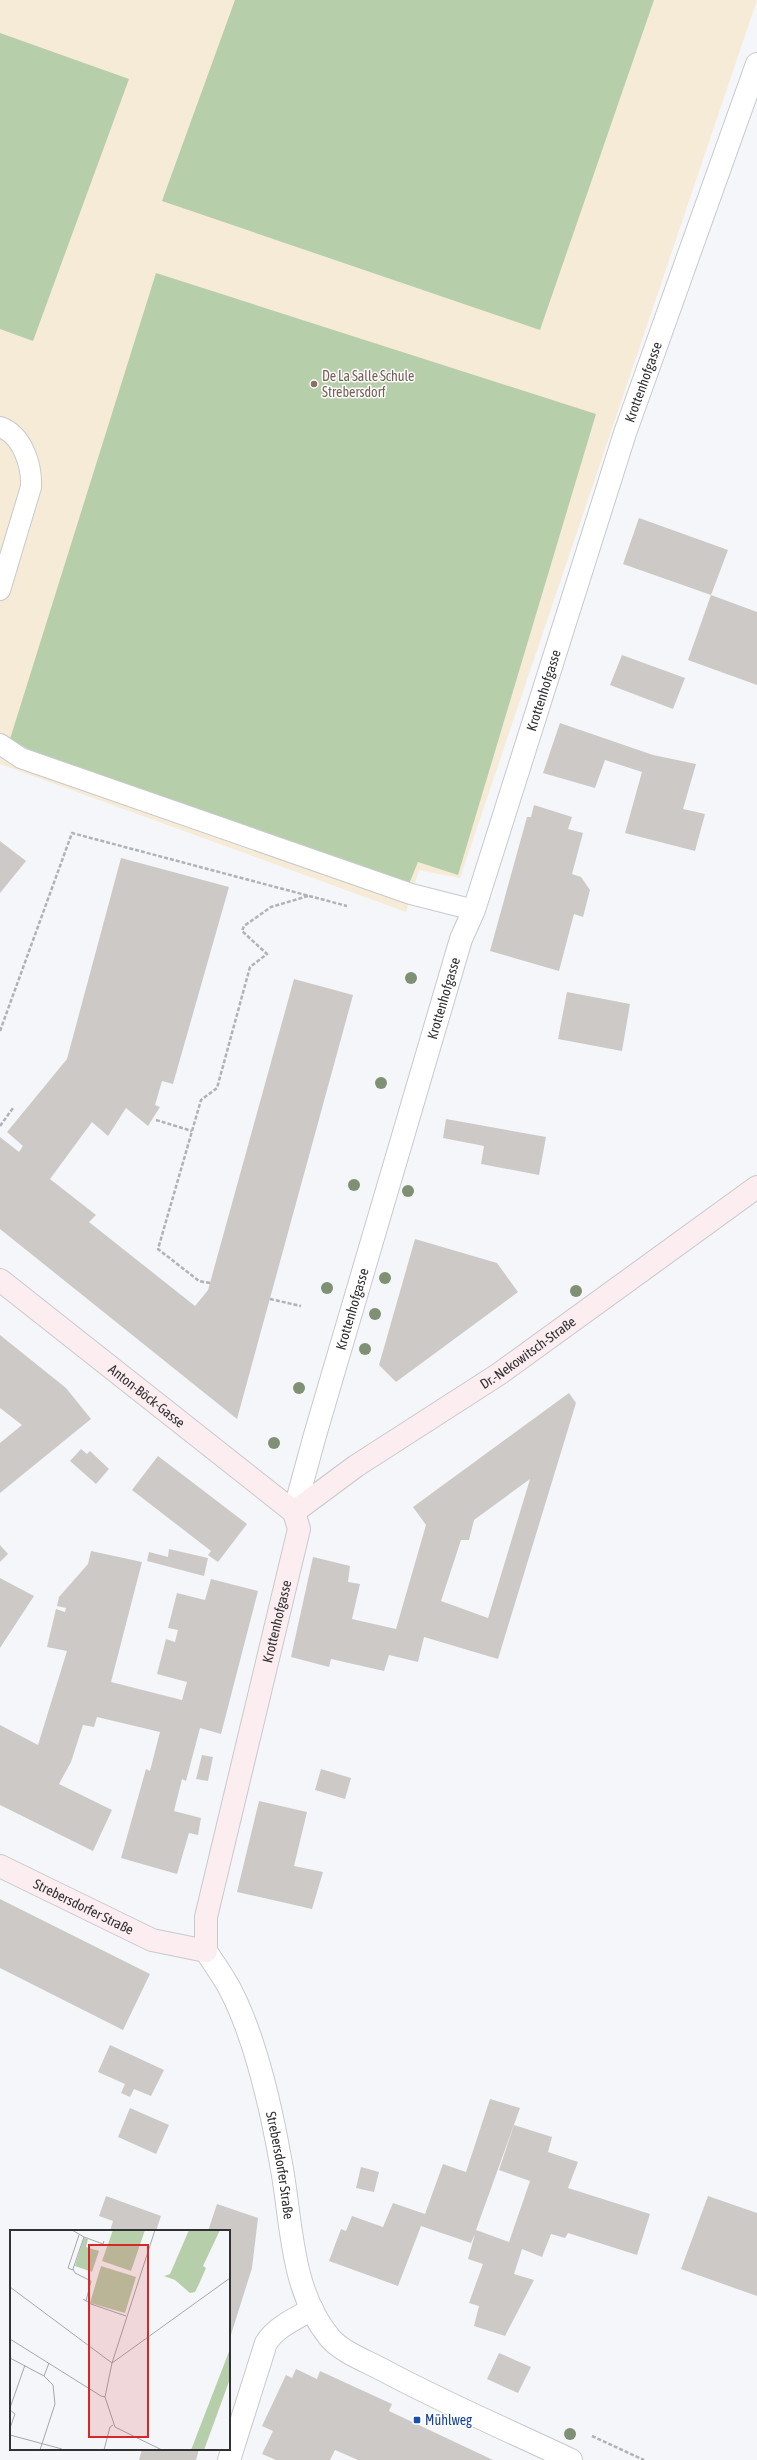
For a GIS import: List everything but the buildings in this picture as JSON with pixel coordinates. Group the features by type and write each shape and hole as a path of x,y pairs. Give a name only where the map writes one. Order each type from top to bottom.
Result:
{"main road":[{"name":"Dr.-Nekowitsch-Straße","path":"294,1512 356,1466 499,1374 757,1187"},
{"name":"Anton-Böck-Gasse","path":"0,1280 294,1512"},
{"name":"Krottenhofgasse","path":"206,1951 206,1917 300,1528 294,1512"},
{"name":"Strebersdorfer Straße","path":"0,1866 152,1940 206,1951"}],"street":[{"name":"Krottenhofgasse","path":"294,1512 317,1428 458,946 474,910 626,433 757,64"},
{"name":"Strebersdorfer Straße","path":"206,1951 230,1989 248,2034 264,2090 282,2169 296,2266 312,2309 331,2339 355,2355 424,2392 571,2460"},
{"path":"229,2460 266,2343 271,2335 281,2327 312,2309"}],"lane":[{"path":"0,427 15,440 27,456 32,472 30,487 0,590"},
{"path":"0,744 21,758 412,894 474,910"}],"path":[{"path":"0,1030 72,832 348,906"},
{"path":"210,1283 199,1281 158,1249 201,1100 217,1088 250,967 267,954 242,931 244,926 270,907 310,896"},
{"path":"0,1126 13,1108"},
{"path":"156,1120 192,1130"},
{"path":"270,1299 301,1306"}],"shaded area":[{"name":"De La Salle Schule Strebersdorf","path":"0,0 757,0 460,878 419,870 406,912 0,764"}],"green space":[{"path":"235,0 654,0 540,330 162,201"},
{"path":"0,33 129,79 33,341 0,329"},
{"path":"156,273 596,414 458,875 418,862 409,884 30,750 10,739"}],"place":[{"name":"De La Salle Schule Strebersdorf","path":"314,384"},
{"name":"Mühlweg","path":"417,2420"}]}
